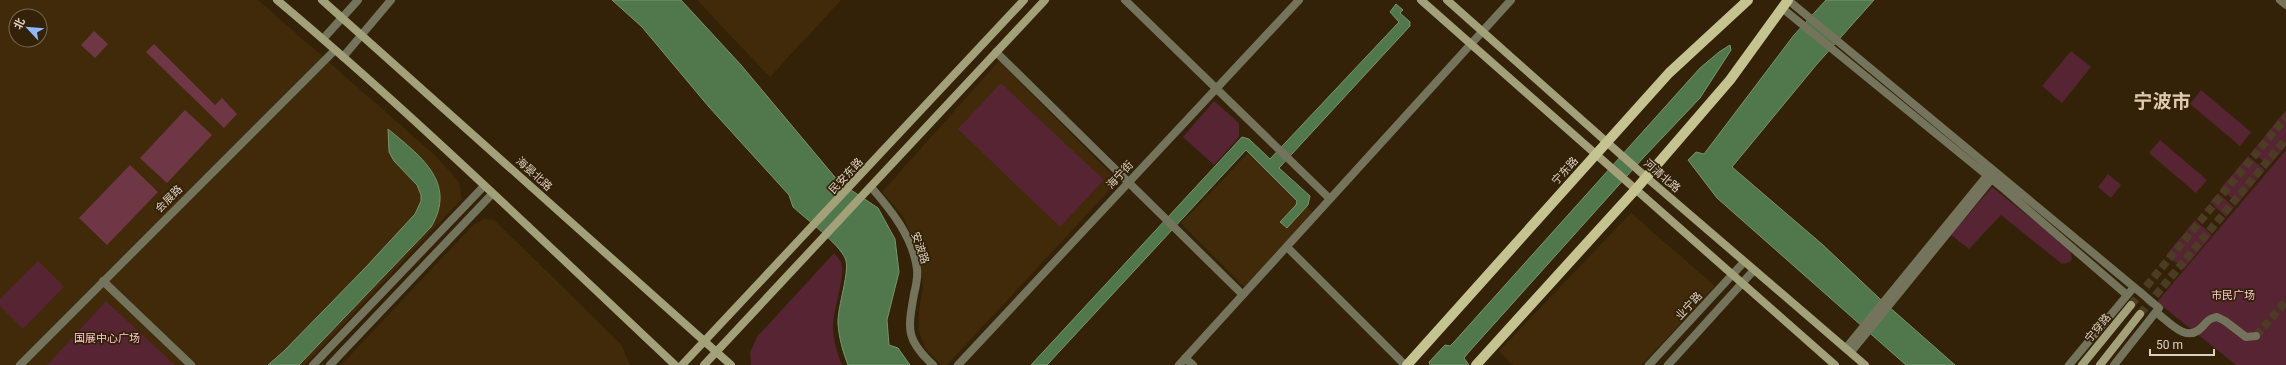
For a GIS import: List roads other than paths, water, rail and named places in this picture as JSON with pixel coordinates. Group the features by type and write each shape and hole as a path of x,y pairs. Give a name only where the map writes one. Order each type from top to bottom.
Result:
{"main road":[{"path":"276,0 343,57 676,365"},
{"name":"海晏北路","path":"322,0 344,18 731,365"},
{"name":"民安东路","path":"682,365 1024,0"},
{"path":"1421,0 1835,365"},
{"name":"河清北路","path":"1447,0 1646,177 1865,365"},
{"name":"宁东路","path":"1406,365 1669,73 1748,0"},
{"path":"704,365 996,52 1040,2"},
{"path":"1476,365 1636,189 1730,80 1786,3"},
{"name":"宁穿路","path":"2082,365 2131,305"},
{"path":"2100,365 2140,314"}],"street":[{"path":"323,39 344,18 358,0"},
{"path":"343,57 391,0"},
{"path":"1125,0 1330,199"},
{"name":"海宁街","path":"958,365 1299,0"},
{"path":"1179,365 1511,0"},
{"path":"2280,0 2286,5"},
{"path":"1786,3 1992,174 2160,308 2114,365"},
{"name":"会展路","path":"20,365 334,50"},
{"path":"996,52 1243,295"},
{"path":"1992,174 2127,295"},
{"path":"1849,350 1992,174"},
{"path":"314,365 484,186"},
{"name":"安波路","path":"870,187 897,220 912,253 917,278 910,316 910,332 918,351 933,365"},
{"path":"330,365 492,194"},
{"path":"1287,247 1406,365"},
{"name":"业宁路","path":"1649,365 1744,262"},
{"path":"1668,365 1754,270"},
{"path":"103,281 191,365"},
{"path":"2069,365 2134,287"},
{"path":"2156,312 2177,329 2188,334 2197,332 2209,319 2217,317 2225,320 2246,337 2256,336"},
{"path":"1185,358 1193,365"}],"tunnel":[{"path":"2131,305 2286,117"},
{"path":"2140,314 2286,139"},
{"path":"2256,336 2286,301"}],"district":[{"name":"宁波市","path":"2162,101"}],"park label":[{"name":"市民广场","path":"2233,295"},
{"name":"国展中心广场","path":"107,338"}]}
